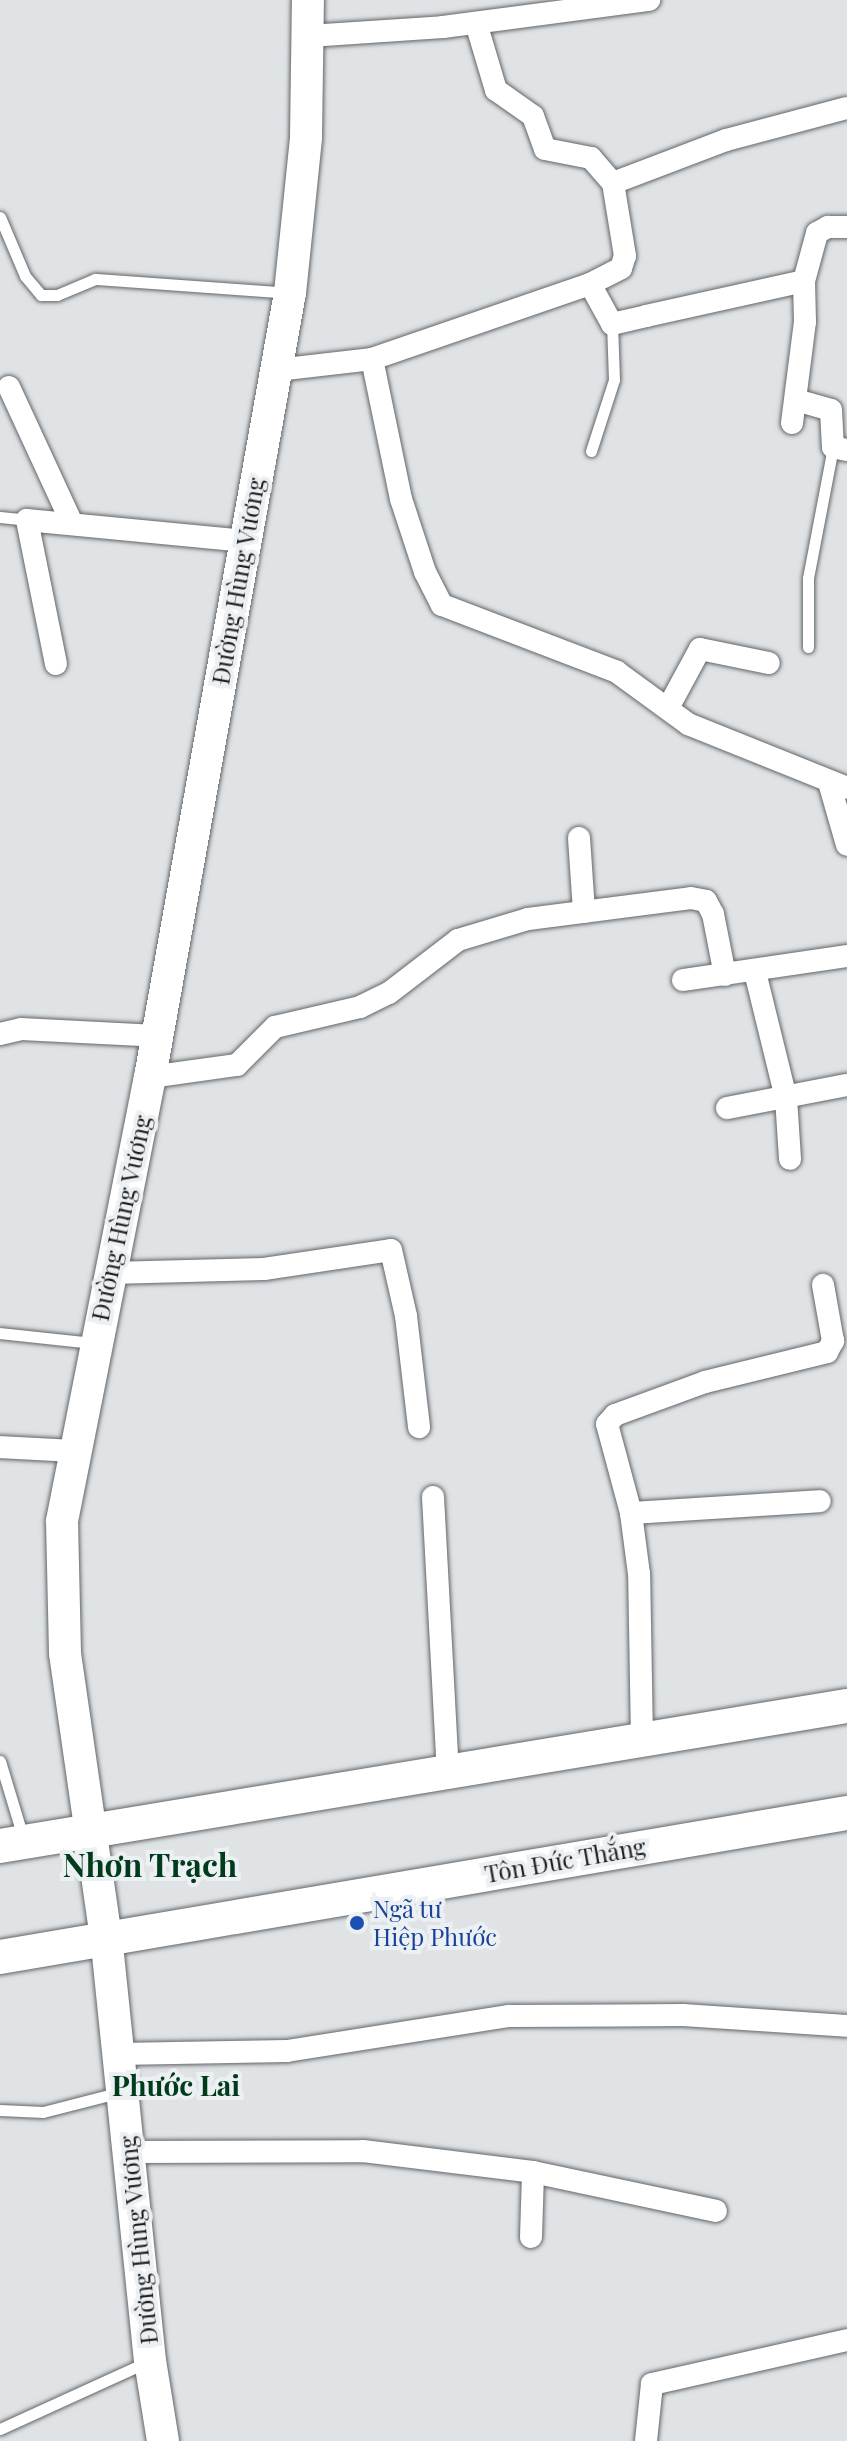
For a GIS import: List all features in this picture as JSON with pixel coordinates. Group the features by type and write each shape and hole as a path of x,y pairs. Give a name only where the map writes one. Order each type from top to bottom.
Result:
{"main road":[{"path":"12,1844 847,1706"},
{"name":"Tôn Đức Thắng","path":"0,1957 847,1813"}],"street":[{"name":"Đường Hùng Vương","path":"163,2441 150,2361 106,1938 65,1653 60,1569 73,1451 150,1077 290,293 306,138 308,0"},
{"path":"309,36 476,23 649,0"},
{"path":"277,370 372,359 590,284 621,268 625,256 613,183 591,158 545,149 533,116 496,90 476,23"},
{"path":"613,183 726,140 846,108"},
{"path":"840,448 831,410 794,411 804,281 817,233 828,227 847,227"},
{"path":"590,284 612,324 804,281"},
{"path":"372,359 401,499 425,572 442,605 617,672 688,724 839,787 847,845"},
{"path":"9,387 71,521"},
{"path":"56,664 27,520 71,521 245,541"},
{"path":"668,708 700,649 769,663"},
{"path":"579,838 584,912"},
{"path":"150,1077 237,1065 252,1055 275,1027 360,1007 389,993 458,940 490,928 691,898 706,901 713,914 725,975"},
{"path":"683,980 755,972 847,956"},
{"path":"755,972 786,1098 790,1159"},
{"path":"0,1034 21,1029 157,1036"},
{"path":"727,1108 847,1085"},
{"path":"110,1273 264,1269 391,1250 419,1427"},
{"path":"642,1739 641,1600 631,1513 607,1437 615,1415 705,1382 827,1352 833,1341 823,1285"},
{"path":"0,1447 73,1451"},
{"path":"433,1497 448,1772"},
{"path":"631,1513 820,1501"},
{"path":"118,2054 287,2051 509,2016 683,2015 847,2026"},
{"path":"130,2152 334,2149 533,2172 716,2211"},
{"path":"531,2237 533,2172"},
{"path":"646,2441 652,2384 847,2340"}],"lane":[{"path":"0,217 25,276 41,295 57,295 95,279 290,293"},
{"path":"591,451 611,394 612,324"},
{"path":"808,647 808,578 840,448"},
{"path":"0,517 27,520"},
{"path":"0,1333 95,1343"},
{"path":"0,1761 12,1844"},
{"path":"0,2110 43,2112 123,2091"},
{"path":"0,2429 150,2361"}],"place":[{"name":"Ngã tư Hiệp Phước","path":"357,1923"}],"district":[{"name":"Nhơn Trạch","path":"150,1864"},
{"name":"Phước Lai","path":"176,2085"}]}
